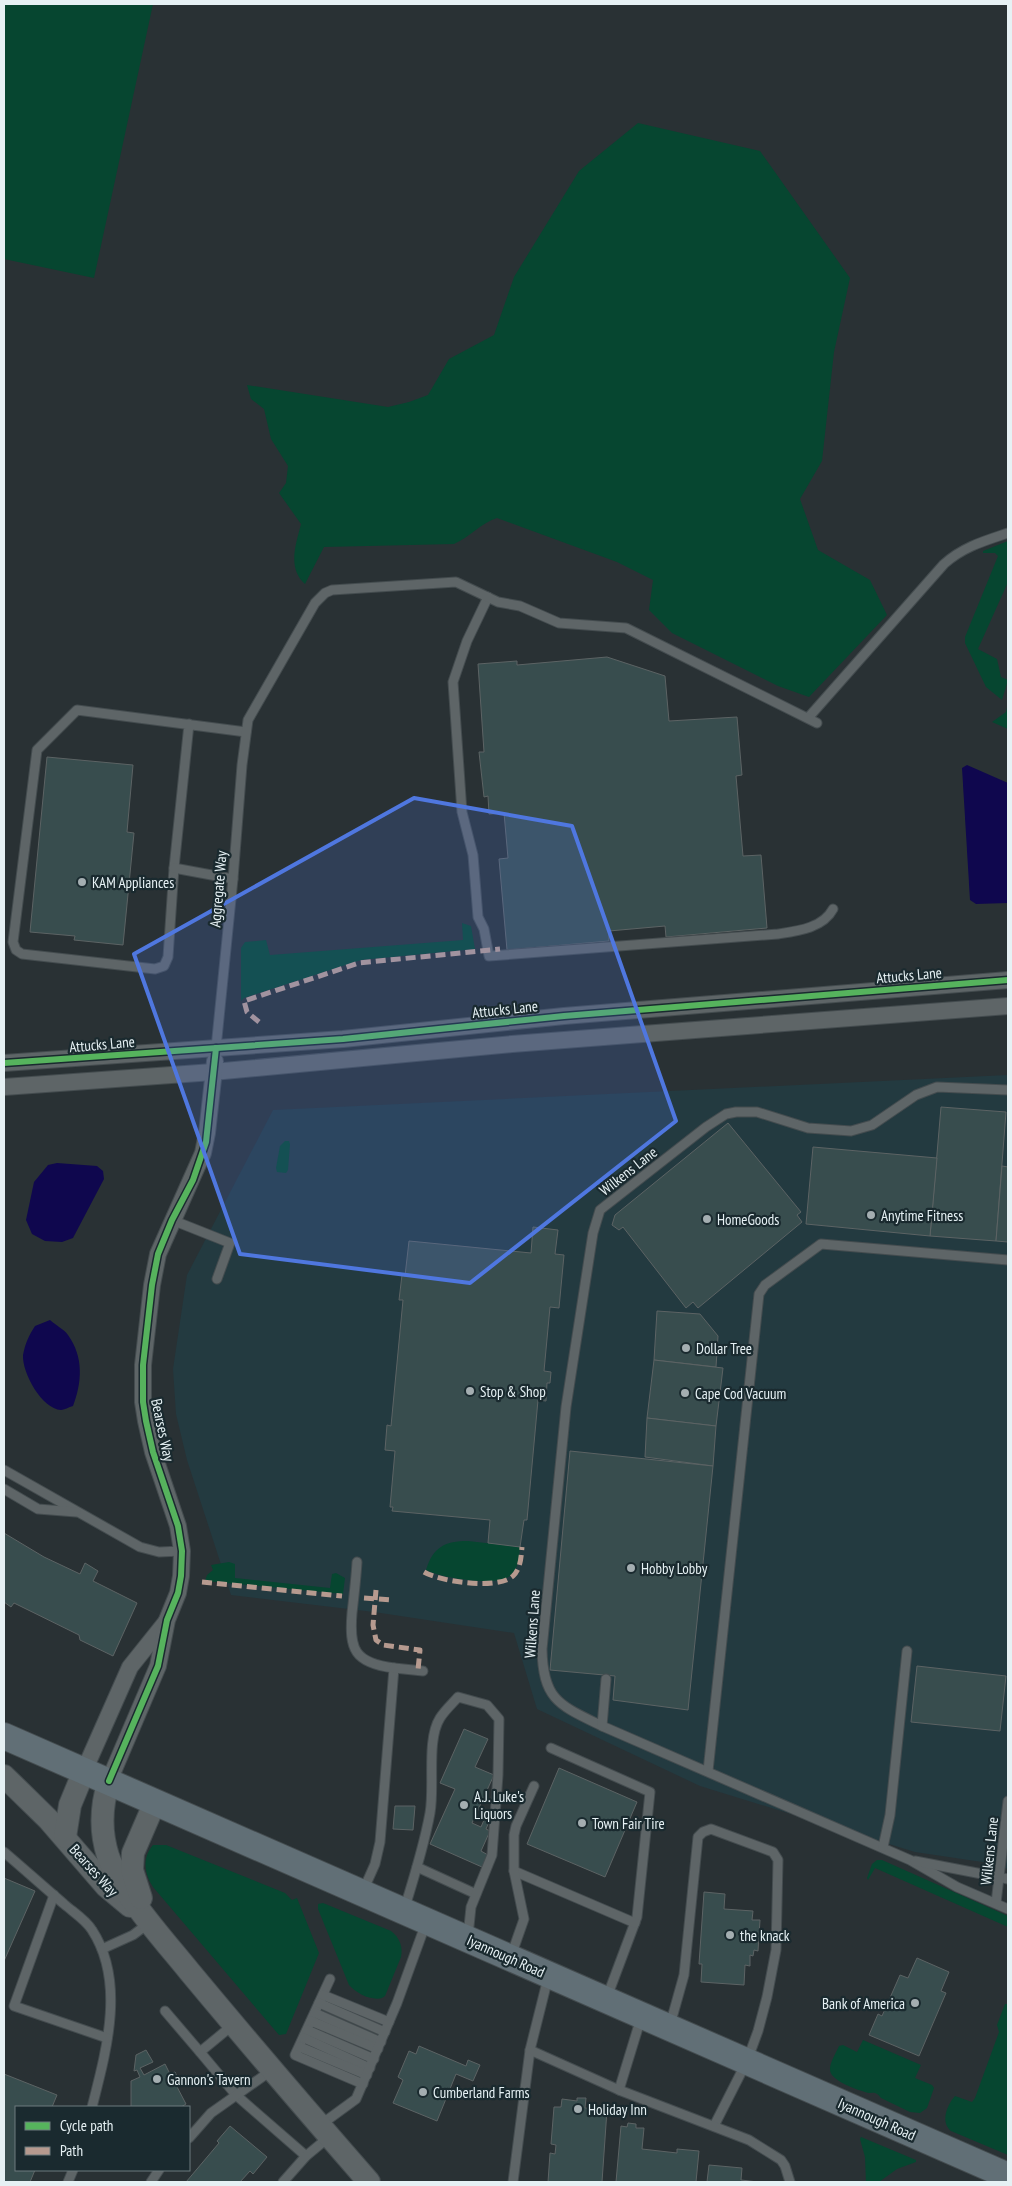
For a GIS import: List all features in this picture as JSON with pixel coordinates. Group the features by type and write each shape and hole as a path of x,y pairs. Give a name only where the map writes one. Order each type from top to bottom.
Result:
{"main road":[{"name":"Iyannough Road","path":"4,1736 1008,2176"},
{"name":"Bearses Way","path":"84,1771 69,1810 65,1837 106,1886 149,1923"},
{"path":"4,1776 65,1837"},
{"name":"Bearses Way","path":"109,1781 102,1812 103,1828 107,1852 120,1879 149,1923 324,2132 369,2182"},
{"path":"149,1923 132,1870 132,1862 136,1846 156,1802"}],"street":[{"name":"Attucks Lane","path":"4,1063 343,1039 564,1016 1008,980"},
{"path":"4,1087 214,1072 348,1061 502,1045 1008,1006"},
{"name":"Bearses Way","path":"109,1781 158,1666 168,1620 178,1593 182,1551 178,1526 149,1437 143,1393 145,1347 152,1285 158,1254 203,1153 216,1048"},
{"name":"Bearses Way","path":"84,1771 130,1667 168,1620"}],"lane":[{"path":"808,718 944,564 958,552 972,545 1008,533"},
{"name":"Aggregate Way","path":"216,1048 234,879 237,818 246,732 250,716 257,702 315,603 325,593 332,590 451,581 488,597"},
{"path":"817,723 626,628 559,623 520,606 498,602 488,597 467,641 452,682 462,812 473,855 478,917 484,929 489,956 778,934 795,931 819,923 829,916 833,909"},
{"path":"189,724 174,868 168,957 164,966 155,969 22,954 16,950 13,942 37,750 77,710 189,724 246,732"},
{"path":"174,868 234,879"},
{"name":"Wilkens Lane","path":"910,1860 602,1726 571,1711 556,1699 544,1678 542,1649 566,1407 593,1233 600,1210 706,1127 726,1114 757,1112 808,1128 851,1131 872,1125 916,1095 937,1087 1008,1090"},
{"path":"172,1220 230,1243 217,1278"},
{"path":"708,1771 759,1294 765,1285 821,1244 1008,1260"},
{"path":"4,1470 149,1550 182,1551"},
{"path":"4,1489 38,1509 79,1512"},
{"path":"357,1562 351,1641 358,1654 368,1662 394,1668 423,1671"},
{"path":"883,1848 890,1815 906,1651"},
{"path":"362,1894 375,1864 380,1842 394,1668"},
{"path":"602,1726 606,1679"},
{"path":"403,1911 417,1867 430,1812 431,1756 436,1726 440,1718 458,1697 487,1705 499,1718 495,1826 492,1855 471,1907 467,1939"},
{"path":"551,1748 650,1792 638,1910 635,1924 606,1999"},
{"path":"510,1958 524,1919 514,1871 513,1846 516,1826 534,1786"},
{"name":"Wilkens Lane","path":"996,1904 1004,1878 1008,1801"},
{"path":"670,2028 684,1974 698,1837 703,1832 711,1829 773,1852 778,1860 776,1950 767,1997 747,2062 714,2126"},
{"path":"4,1852 91,1928 102,1949 109,1977 110,2000 102,2071 92,2106"},
{"path":"910,1860 1004,1878"},
{"path":"910,1860 957,1887 1008,1908"},
{"path":"417,1867 476,1894"},
{"path":"514,1871 635,1924"},
{"path":"54,1895 14,2006 107,2038"},
{"path":"283,2182 324,2132 351,2104 363,2084 389,2022 427,1921"},
{"path":"102,1949 133,1935 149,1923"},
{"path":"513,2182 530,2050 549,1975"},
{"path":"330,1980 295,2055 363,2084"},
{"path":"321,1999 389,2022"},
{"path":"321,1999 385,2032"},
{"path":"165,2011 236,2095 306,2156"},
{"path":"619,2090 641,2015"},
{"path":"313,2017 379,2046"},
{"path":"200,2052 234,2024"},
{"path":"306,2034 374,2059"},
{"path":"306,2034 368,2072"},
{"path":"300,2047 368,2072"},
{"path":"530,2050 619,2090 749,2140 776,2157 785,2166 790,2182"},
{"path":"190,2137 211,2114 272,2070"},
{"path":"151,2182 158,2171"}],"highlighted area":[{"path":"414,798 572,826 676,1121 470,1283 240,1254 134,954"}],"shaded area":[{"path":"967,765 1008,783 1008,903 976,904 970,900 962,768"},
{"path":"1008,1075 1008,1869 989,1863 915,1852 700,1786 537,1709 514,1633 374,1612 231,1595 187,1460 176,1414 173,1369 187,1275 273,1110"},
{"path":"57,1163 97,1166 103,1171 104,1179 73,1238 62,1242 45,1241 32,1234 26,1220 34,1182 48,1165"},
{"path":"50,1320 68,1335 77,1352 79,1361 80,1379 73,1406 62,1410 47,1404 40,1397 26,1371 23,1355 35,1326"}],"green space":[{"path":"4,4 153,4 94,278 4,259"},
{"path":"638,123 760,151 850,278 834,352 822,461 800,499 818,550 870,580 887,615 809,697 778,686 672,633 649,610 653,580 617,562 497,518 454,544 324,547 305,584 299,578 296,571 294,556 301,524 279,493 286,483 288,466 271,439 264,409 251,399 247,385 388,407 428,395 449,359 494,335 514,277 579,171"},
{"path":"1008,541 1008,582 978,649 997,659 1001,677 1008,680 1002,700 986,687 965,643 965,637 998,556 995,553 983,553 983,551"},
{"path":"1008,703 1008,729 992,722 1006,712"},
{"path":"462,923 471,926 475,949 361,960 244,998 241,1001 241,948 245,942 266,940 270,955 463,940"},
{"path":"285,1141 289,1141 290,1144 288,1170 286,1173 277,1172 280,1146"},
{"path":"468,1541 520,1547 515,1570 510,1576 503,1579 481,1581 443,1576 426,1570 432,1556 441,1547 453,1542"},
{"path":"229,1562 235,1564 235,1578 330,1588 332,1574 336,1573 345,1578 343,1594 205,1581 207,1575 213,1570 211,1565"},
{"path":"153,1845 166,1845 285,1893 292,1900 297,1898 319,1953 286,2034 279,2035 153,1887 146,1871 146,1860 149,1850"},
{"path":"877,1860 882,1860 1008,1916 1008,1927 875,1868 868,1880 872,1864"},
{"path":"323,1903 391,1931 399,1940 402,1950 401,1957 385,1996 382,1998 364,1996 349,1985 318,1909 318,1904"},
{"path":"1005,2004 1008,2004 1008,2155 951,2131 945,2118 949,2104 955,2096 972,2102 975,2098 999,2032 997,2025"},
{"path":"863,2040 921,2065 915,2078 932,2085 934,2088 927,2108 920,2113 910,2112 881,2098 877,2094 868,2093 843,2084 834,2077 830,2066 839,2046 843,2045 857,2052"},
{"path":"861,2137 916,2160 916,2162 897,2169 879,2182 866,2182 865,2157"}],"building":[{"path":"607,657 665,676 669,721 737,717 742,775 736,776 743,856 761,855 767,928 666,937 665,926 609,931 609,941 507,950 499,859 508,858 504,813 489,814 488,796 484,797 479,752 484,752 478,664 517,661 517,665"},
{"name":"KAM Appliances","path":"47,757 133,765 127,832 134,833 123,945 74,940 75,936 30,932"},
{"path":"941,1107 1006,1112 996,1241 930,1236"},
{"name":"HomeGoods","path":"728,1123 801,1212 797,1215 802,1222 698,1308 693,1302 686,1308 623,1227 619,1230 612,1225 615,1215"},
{"path":"813,1147 937,1158 930,1236 806,1224"},
{"path":"1002,1166 1008,1167 1008,1242 996,1241"},
{"name":"Stop & Shop","path":"533,1227 558,1230 555,1254 564,1255 559,1308 550,1307 544,1371 551,1372 550,1383 547,1383 546,1401 538,1400 527,1520 524,1520 520,1547 488,1543 490,1520 392,1511 393,1507 390,1507 395,1451 385,1450 387,1425 391,1426 403,1300 399,1300 402,1275 405,1276 409,1241 531,1253"},
{"name":"Dollar Tree","path":"657,1311 700,1314 718,1336 716,1367 654,1360"},
{"name":"Cape Cod Vacuum","path":"654,1360 723,1368 716,1426 647,1418"},
{"path":"647,1418 716,1426 713,1466 645,1457"},
{"name":"Hobby Lobby","path":"570,1451 713,1466 688,1710 613,1700 615,1676 550,1670"},
{"path":"4,1533 44,1557 80,1574 85,1563 98,1571 93,1581 137,1603 113,1656 80,1640 79,1635 14,1603 11,1607 4,1602"},
{"path":"917,1666 1006,1676 1000,1731 911,1722"},
{"name":"A.J. Luke's Liquors","path":"464,1729 488,1739 475,1767 494,1775 472,1823 481,1827 484,1820 489,1822 486,1829 490,1831 481,1851 488,1855 482,1867 430,1844 455,1789 440,1783"},
{"name":"Town Fair Tire","path":"559,1768 637,1802 605,1877 527,1844"},
{"path":"395,1806 415,1806 413,1830 393,1829"},
{"path":"4,1878 35,1891 4,1961"},
{"name":"the knack","path":"704,1892 725,1894 724,1909 753,1911 752,1920 760,1920 758,1951 754,1950 753,1956 750,1955 750,1966 745,1965 744,1985 701,1982 702,1964 699,1964"},
{"name":"Bank of America","path":"917,1958 949,1972 941,1991 946,1993 919,2056 869,2035 878,2014 882,2016 900,1975 908,1978"},
{"name":"Cumberland Farms","path":"419,2046 466,2066 468,2060 480,2065 473,2081 456,2074 437,2121 393,2103 403,2080 398,2077 409,2051 416,2054"},
{"name":"Gannon's Tavern","path":"146,2050 153,2062 140,2068 144,2075 165,2064 170,2074 175,2072 179,2081 175,2083 186,2104 183,2106 131,2106 131,2081 140,2077 137,2070 134,2071 136,2055"},
{"path":"4,2074 57,2095 52,2106 15,2106 15,2171 35,2171 30,2182 4,2182"},
{"path":"577,2098 586,2098 585,2108 607,2110 602,2182 548,2182 550,2153 555,2154 556,2145 551,2144 554,2107 561,2107 562,2099 577,2101"},
{"path":"628,2123 636,2124 636,2128 644,2128 642,2149 677,2153 677,2149 699,2151 696,2182 616,2182 621,2126 627,2127"},
{"path":"230,2126 267,2157 253,2174 250,2171 240,2182 186,2182 219,2143 217,2141"},
{"path":"709,2165 742,2168 741,2180 758,2182 707,2182"}],"marked path":[{"path":"259,1022 247,1012 244,1001 359,963 500,949"},
{"path":"424,1572 443,1579 469,1583 495,1583 506,1580 518,1570 522,1547"},
{"path":"202,1582 342,1596"},
{"path":"376,1590 373,1625 376,1640 383,1645 420,1650 418,1670"},
{"path":"364,1598 392,1600"}],"cycle path":[{"path":"4,1063 343,1039 564,1016 1008,980"},
{"path":"109,1781 158,1666 167,1620 178,1593 181,1576 182,1551 178,1526 153,1452 146,1421 143,1402 143,1365 152,1285 158,1254 172,1220 193,1180 206,1142 216,1048"}],"place":[{"name":"KAM Appliances","path":"82,882"},
{"name":"Anytime Fitness","path":"871,1215"},
{"name":"HomeGoods","path":"707,1219"},
{"name":"Dollar Tree","path":"686,1348"},
{"name":"Stop & Shop","path":"470,1391"},
{"name":"Cape Cod Vacuum","path":"685,1393"},
{"name":"Hobby Lobby","path":"631,1568"},
{"name":"A.J. Luke's Liquors","path":"464,1805"},
{"name":"Town Fair Tire","path":"582,1823"},
{"name":"the knack","path":"730,1935"},
{"name":"Bank of America","path":"915,2003"},
{"name":"Gannon's Tavern","path":"157,2079"},
{"name":"Cumberland Farms","path":"423,2092"},
{"name":"Holiday Inn","path":"578,2109"}]}
